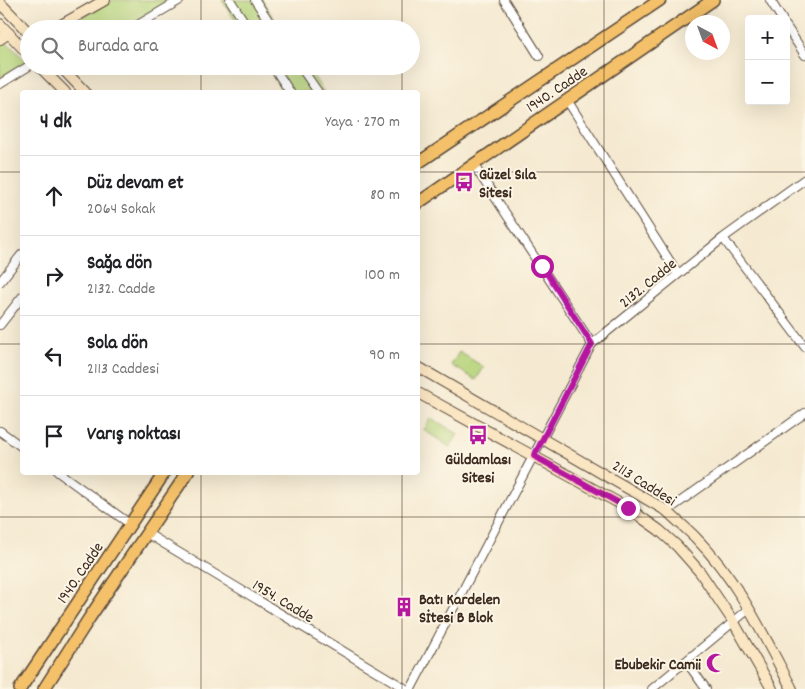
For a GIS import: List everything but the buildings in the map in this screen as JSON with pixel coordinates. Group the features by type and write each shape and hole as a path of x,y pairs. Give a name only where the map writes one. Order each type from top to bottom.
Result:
{"main road":[{"name":"1940. Cadde","path":"420,162 660,0"},
{"name":"1940. Cadde","path":"420,202 713,0"},
{"name":"1940. Cadde","path":"20,689 163,475"},
{"path":"44,689 186,475"}],"street":[{"path":"70,20 105,0"},
{"path":"146,20 180,0"},
{"path":"230,0 243,20"},
{"path":"255,0 268,20"},
{"path":"504,0 539,56"},
{"path":"770,0 779,15"},
{"path":"0,3 20,24"},
{"path":"0,24 4,36 20,48"},
{"path":"790,32 805,55"},
{"path":"0,84 20,72"},
{"path":"49,75 63,90"},
{"path":"71,75 83,90"},
{"path":"279,75 289,90"},
{"path":"306,75 317,90"},
{"path":"567,100 678,274"},
{"path":"473,164 592,344"},
{"name":"2132. Cadde","path":"411,689 592,344 723,238 805,179"},
{"path":"723,238 805,347"},
{"path":"0,282 20,257"},
{"path":"0,325 20,300"},
{"name":"2113 Caddesi","path":"420,368 667,511 696,537 719,565 749,609 792,689"},
{"name":"2113 Caddesi","path":"420,394 628,508 659,530 677,546 700,572 733,621 772,689"},
{"path":"667,511 805,413"},
{"path":"0,431 20,446"},
{"path":"62,475 130,524"},
{"name":"1954. Cadde","path":"148,534 406,689"},
{"path":"652,689 749,609"},
{"path":"686,661 706,689"}],"green space":[{"path":"113,0 177,0 144,20 76,20"},
{"path":"222,0 262,0 275,20 235,20"},
{"path":"4,43 9,44 20,55 20,65 0,78 0,45"},
{"path":"272,75 312,75 323,90 282,90"},
{"path":"459,352 484,367 476,380 451,365"},
{"path":"431,418 458,434 450,447 424,430"}],"place":[{"name":"Güzel Sıla Sitesi","path":"464,182"},
{"name":"Güldamlası Sitesi","path":"478,435"},
{"name":"Batı Kardelen Sİtesi B Blok","path":"404,607"},
{"name":"Ebubekir Camii","path":"716,663"}],"route":[{"path":"542,266 592,344 534,456 628,508"}]}
